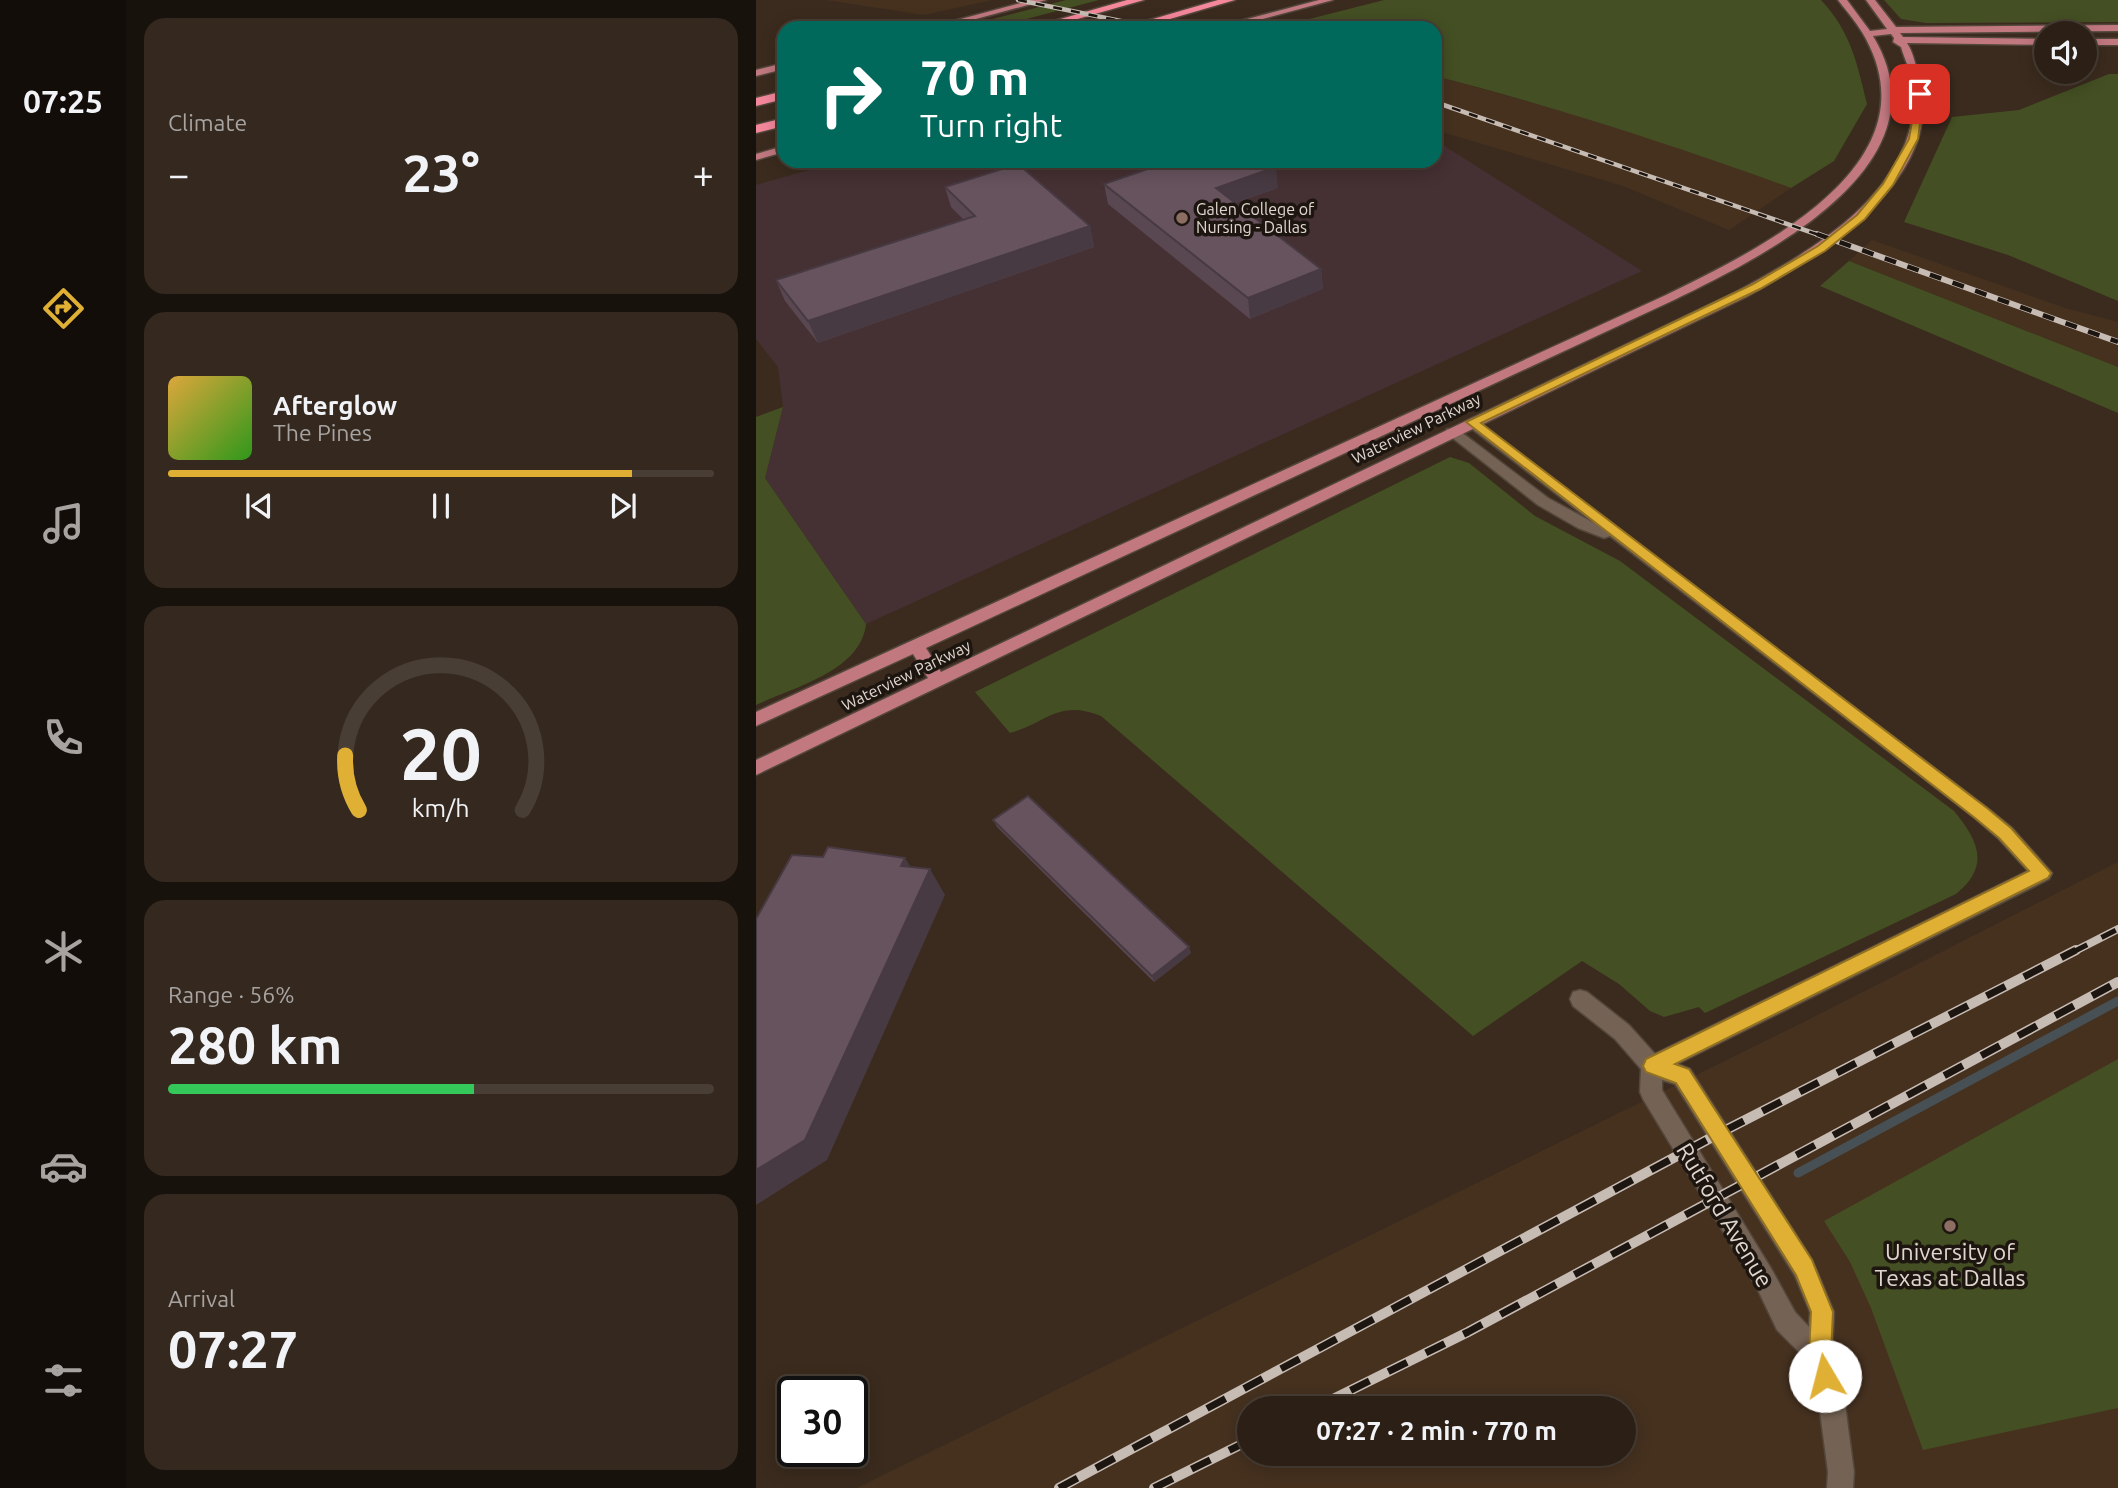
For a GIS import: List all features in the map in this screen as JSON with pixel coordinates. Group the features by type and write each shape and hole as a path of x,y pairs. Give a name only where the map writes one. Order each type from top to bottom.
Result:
{"highway":[{"path":"1060,21 1139,0"},
{"path":"1153,21 1230,0"},
{"path":"756,93 777,88"},
{"path":"756,102 777,97"},
{"path":"756,129 777,123"}],"main road":[{"path":"960,21 1042,0"},
{"path":"1246,21 1329,0"},
{"name":"Waterview Parkway","path":"756,768 938,681 1459,412 1745,259 1806,220 1843,189 1859,170 1882,124 1886,103 1885,78 1869,34 1842,0"},
{"name":"Waterview Parkway","path":"756,719 916,646 1770,280 1822,248 1861,217 1888,185 1913,139 1920,94 1904,42 1897,30 1870,0"},
{"path":"1869,34 1897,30 2118,28"},
{"path":"1869,34 1904,42 2034,42"},
{"path":"2097,42 2118,42"},
{"path":"756,73 777,68"},
{"path":"756,157 777,151"},
{"path":"916,646 938,681"}],"street":[{"path":"1459,412 1981,813 2005,833 2042,873 1653,1066"},
{"path":"1439,422 1555,510 1590,528 1623,540"},
{"name":"Rutford Avenue","path":"1580,999 1622,1032 1653,1066 1682,1076 1804,1268 1822,1312 1820,1354 1831,1397 1841,1472 1840,1488"},
{"name":"Rutford Avenue","path":"1653,1066 1651,1092 1764,1278 1786,1321 1820,1354"}],"shaded area":[{"path":"826,0 992,0 924,15"},
{"path":"1442,78 1692,151 1791,188 1729,230 1623,186 1442,132"},
{"path":"1442,144 1642,271 866,624 765,478 783,407 778,367 756,339 756,185 816,168 1442,168"},
{"path":"1872,240 2065,308 2118,322 2118,367 1849,261"},
{"path":"2118,862 2118,1488 857,1488 1802,1023"}],"green space":[{"path":"1066,0 1099,0 1019,21 985,21"},
{"path":"1384,0 1821,0 1846,36 1867,104 1834,161 1791,188 1615,128 1442,78 1442,21 1302,21"},
{"path":"1884,0 2118,0 2118,22 1926,23 1901,19"},
{"path":"2118,74 2118,301 2008,255 1904,222 1952,117 2019,110 2084,84 2097,84 2097,79"},
{"path":"1849,261 2118,367 2118,413 1820,286"},
{"path":"783,407 765,478 866,624 861,640 852,654 839,666 806,684 756,705 756,417"},
{"path":"1450,457 1469,463 1535,516 1620,561 1954,811 1969,832 1977,853 1974,873 1967,884 1956,894 1705,1013 1699,1007 1664,1017 1650,1011 1619,984 1582,961 1473,1036 1101,716 1086,711 1063,711 1010,733 975,692"},
{"path":"2118,1059 2118,1408 1923,1450 1871,1308 1850,1262 1824,1221"}],"building":[{"path":"1005,168 1023,168 1090,226 808,321 776,280 975,216 945,187"},
{"path":"1151,168 1273,168 1216,188 1321,269 1248,298 1104,184"},
{"path":"1028,796 1189,947 1152,976 993,820"},
{"path":"828,847 905,858 901,866 930,869 805,1140 756,1170 756,919 792,855 823,857"}],"waterway":[{"path":"1798,1173 2118,1001"}],"railway":[{"path":"1018,0 1121,21"},
{"path":"1442,104 1822,236"},
{"path":"1817,234 2118,342"},
{"path":"2073,952 2118,929"},
{"path":"1059,1488 1718,1134 2076,950"},
{"path":"1339,1396 1468,1332 2118,982"},
{"path":"1154,1488 1237,1446"}],"place":[{"name":"Galen College of Nursing - Dallas","path":"1182,218"},
{"name":"University of Texas at Dallas","path":"1950,1226"}],"route":[{"path":"1825,1376 1820,1354 1822,1312 1804,1268 1682,1076 1653,1066 2042,873 2005,833 1981,813 1472,422 1756,287 1822,248 1861,217 1888,185 1913,139 1920,94"}]}
